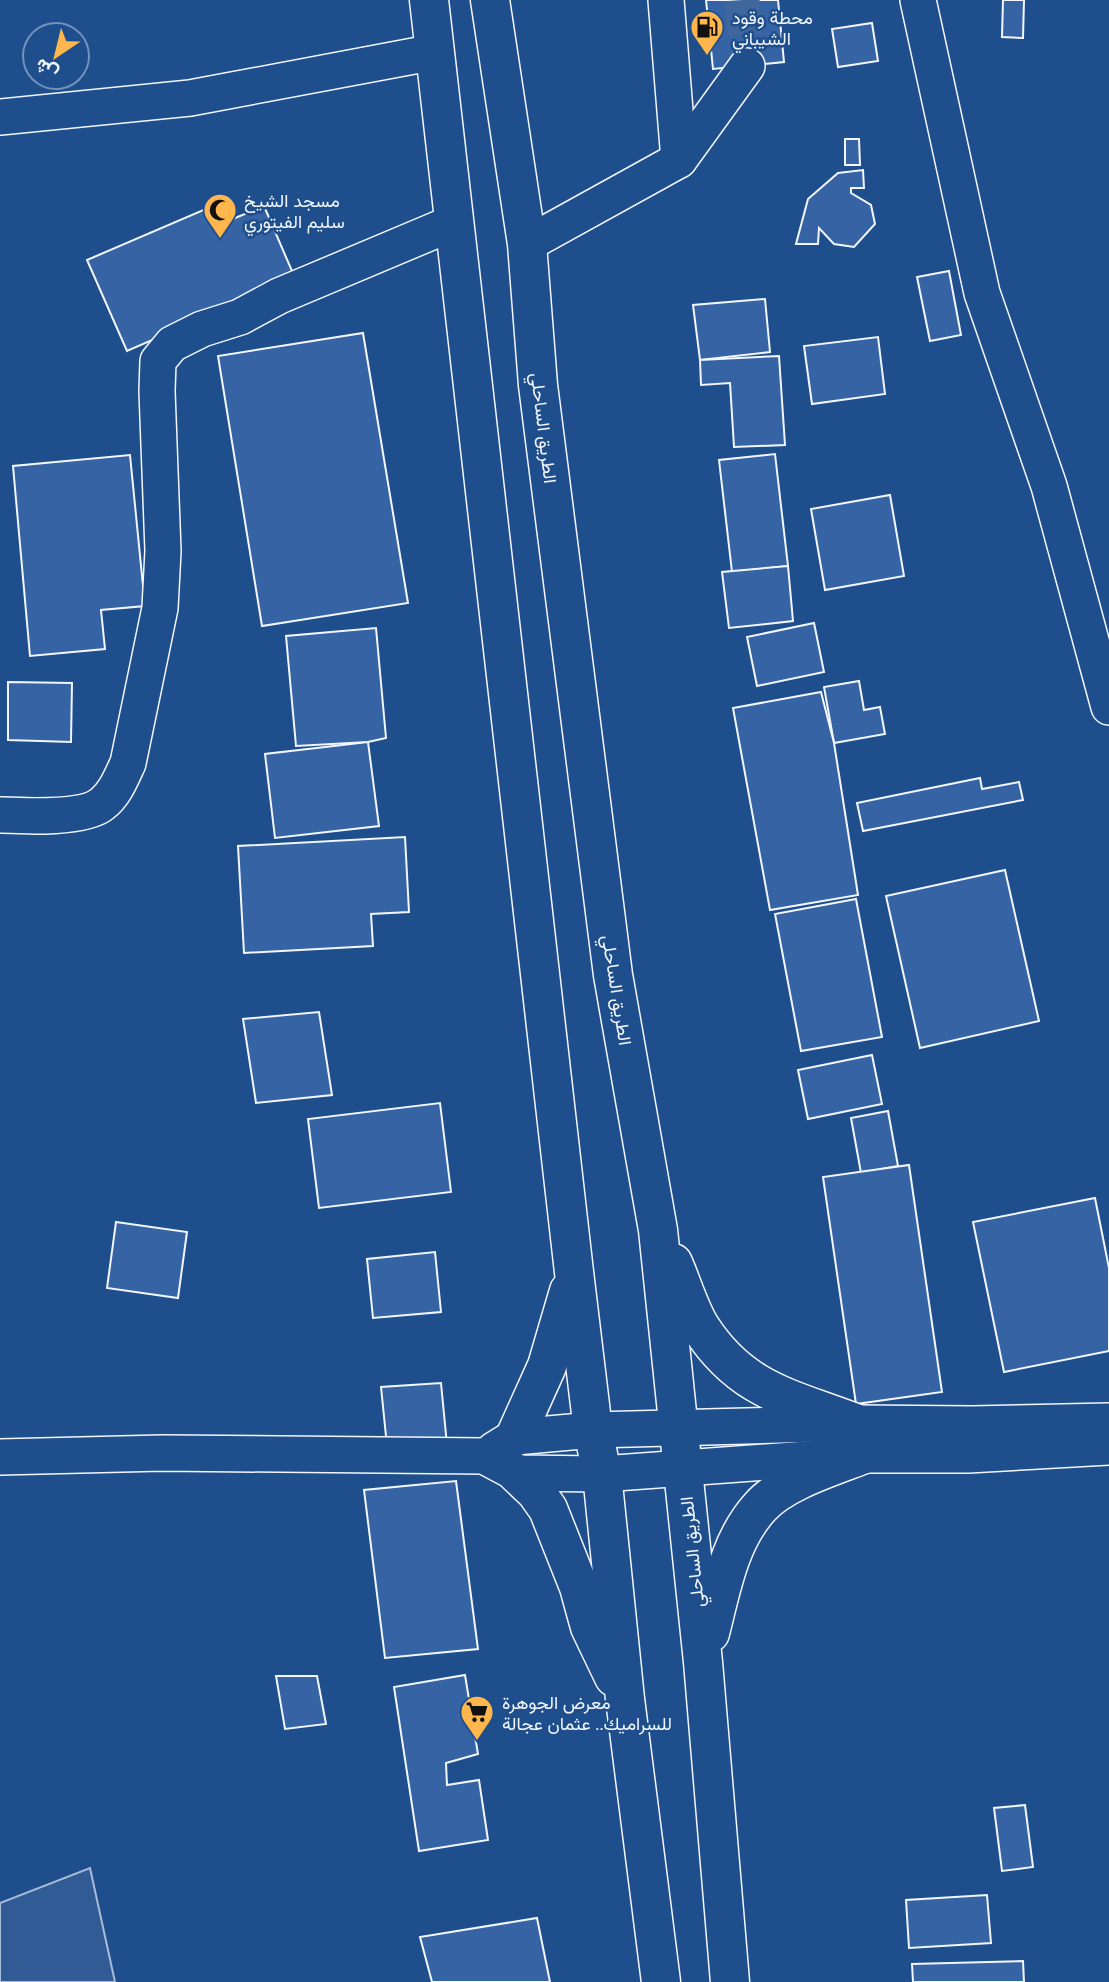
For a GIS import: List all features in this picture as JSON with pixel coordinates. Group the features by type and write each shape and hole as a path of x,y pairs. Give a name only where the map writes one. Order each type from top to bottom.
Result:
{"highway":[{"path":"429,0 574,1272 593,1430 602,1474 625,1699 661,1982"},
{"name":"الطريق الساحلي","path":"490,0 527,244 538,385 613,975 658,1230 703,1662 730,1982"},
{"path":"658,1230 700,1326 729,1362 762,1388 858,1439 761,1506 744,1531 729,1561 703,1662"},
{"path":"574,1272 547,1366 505,1455 548,1509 579,1587 590,1627 625,1699"}],"street":[{"path":"666,0 679,160"},
{"path":"918,0 982,293 1049,486 1109,707"},
{"path":"0,117 190,98 435,52"},
{"path":"527,244 679,160 747,66"},
{"path":"0,815 43,816 101,806 118,786 128,763 160,608 163,551 157,404 158,361 172,344 202,329 240,317 279,296 455,222"},
{"path":"0,1457 162,1453 505,1455 602,1474 682,1468 858,1439 972,1424 1109,1421"},
{"path":"505,1455 593,1430 677,1428 858,1439 968,1455 1109,1447"}],"shaded area":[{"path":"90,1868 115,1982 0,1982 0,1903"}],"building":[{"path":"706,0 778,0 784,62 713,69"},
{"path":"1003,0 1024,0 1023,38 1002,37"},
{"path":"872,23 878,61 838,67 832,29"},
{"path":"845,139 859,139 860,165 845,165"},
{"path":"863,170 864,188 851,188 851,193 871,205 875,224 854,247 834,244 819,228 818,244 796,244 808,199 838,173"},
{"path":"264,206 295,278 127,351 87,260 208,208 216,226"},
{"path":"949,271 961,335 930,341 917,277"},
{"path":"765,299 770,352 700,360 693,305"},
{"path":"363,333 408,603 262,626 218,356"},
{"path":"878,337 885,394 812,404 804,346"},
{"path":"779,356 785,445 734,447 730,383 701,385 700,360"},
{"path":"775,454 788,566 732,572 719,460"},
{"path":"130,455 145,606 101,610 105,649 30,656 13,466"},
{"path":"890,495 904,576 825,590 811,509"},
{"path":"788,566 793,621 729,628 722,572"},
{"path":"814,623 824,672 757,686 747,637"},
{"path":"376,628 386,738 368,742 296,746 286,636"},
{"path":"859,681 864,710 880,707 885,734 834,743 824,687"},
{"path":"8,682 72,683 71,742 8,740"},
{"path":"821,692 834,743 858,895 770,910 733,708"},
{"path":"368,742 379,826 275,838 265,754"},
{"path":"980,778 982,789 1019,782 1023,800 863,831 857,803"},
{"path":"405,837 409,912 371,914 373,946 244,953 238,846"},
{"path":"1005,870 1039,1021 920,1048 886,896"},
{"path":"856,899 882,1037 801,1051 775,914"},
{"path":"319,1012 332,1095 256,1103 243,1019"},
{"path":"872,1055 882,1104 808,1119 798,1070"},
{"path":"440,1103 451,1192 319,1208 308,1119"},
{"path":"888,1111 898,1166 861,1173 851,1118"},
{"path":"909,1165 942,1392 856,1404 823,1177"},
{"path":"1095,1198 1109,1268 1109,1351 1004,1372 973,1222"},
{"path":"116,1222 187,1232 178,1298 107,1288"},
{"path":"435,1252 441,1312 373,1318 367,1259"},
{"path":"441,1383 447,1445 387,1446 381,1387"},
{"path":"456,1481 478,1649 385,1658 364,1490"},
{"path":"465,1675 478,1754 446,1763 447,1785 479,1780 488,1840 419,1851 394,1687"},
{"path":"276,1676 317,1676 326,1724 285,1729"},
{"path":"1025,1805 1033,1867 1002,1871 994,1808"},
{"path":"987,1895 991,1943 909,1948 906,1900"},
{"path":"537,1918 550,1982 432,1982 420,1937"},
{"path":"1023,1961 1024,1982 913,1982 912,1964"}],"tunnel":[{"path":"742,0 747,66"}],"place":[{"name":"محطة وقود الشيباني","path":"707,57"},
{"name":"مسجد الشيخ سليم الفيتوري","path":"220,240"},
{"name":"معرض الجوهرة للسراميك.. عثمان عجالة","path":"477,1742"}]}
